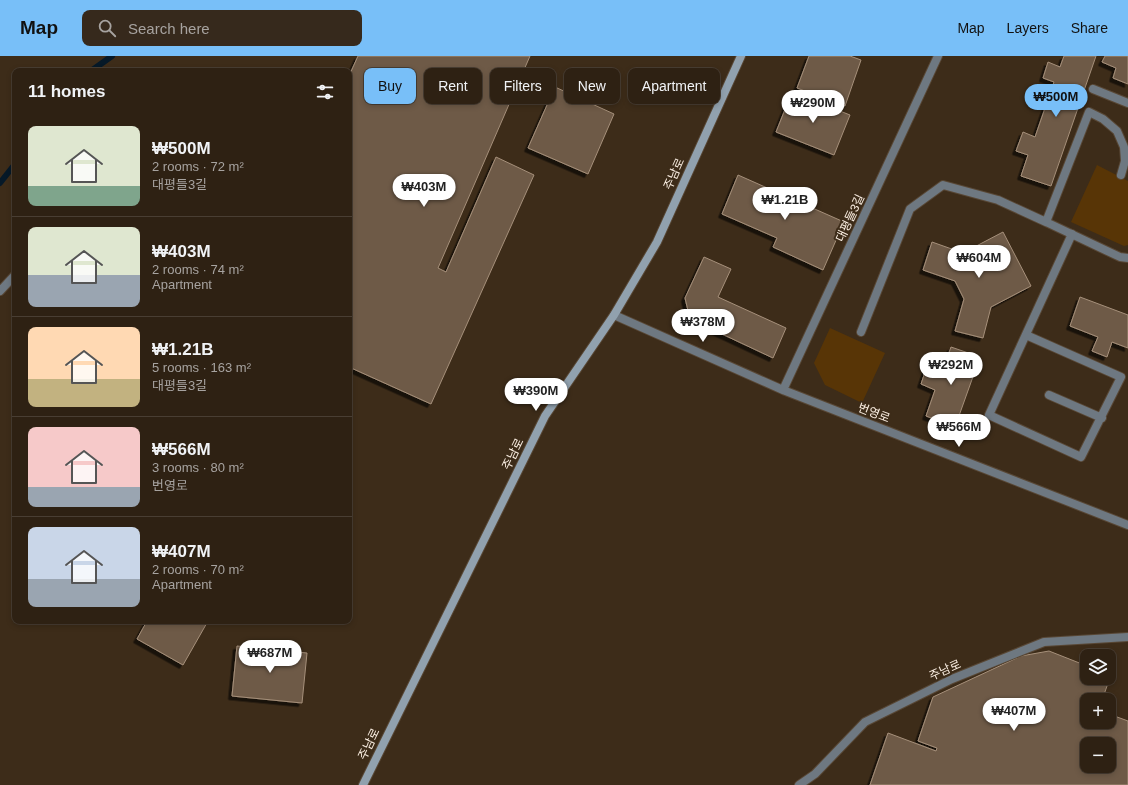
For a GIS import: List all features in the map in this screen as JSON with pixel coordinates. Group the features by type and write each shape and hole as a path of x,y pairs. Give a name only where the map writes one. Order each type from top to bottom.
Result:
{"main road":[{"name":"주남로","path":"363,785 545,416 614,314 657,242 741,56"}],"street":[{"name":"대평들3길","path":"783,390 938,56"},
{"path":"1093,89 1128,103"},
{"path":"1046,222 1089,112 1103,119 1117,132 1124,147 1125,161 1121,175"},
{"path":"861,332 910,209 943,185 998,200 1120,257 1128,258"},
{"path":"1026,335 1121,377 1102,418 1081,456 989,414 1072,234"},
{"path":"0,291 12,278"},
{"name":"번영로","path":"614,314 783,390 1128,525"},
{"path":"1049,395 1102,418"},
{"name":"주남로","path":"799,785 815,774 865,722 952,679 1044,642 1128,637"}],"shaded area":[{"path":"1097,165 1128,181 1128,245 1124,246 1071,222"},
{"path":"830,328 885,353 862,403 825,385 814,363"}],"building":[{"path":"358,56 530,56 525,68 490,68 490,104 509,104 438,268 446,272 496,157 534,175 431,404 352,368 352,69"},
{"path":"809,56 850,56 861,60 845,106 797,88"},
{"path":"1064,56 1096,56 1051,186 1021,176 1028,155 1016,151 1023,132 1035,137 1054,82 1043,78 1048,62 1060,67"},
{"path":"1105,56 1128,56 1128,84 1113,78 1116,68 1102,62"},
{"path":"556,87 564,91 564,104 592,104 614,114 588,174 528,148 547,104 556,104"},
{"path":"792,92 850,115 834,155 776,132"},
{"path":"738,175 844,222 823,270 773,247 777,238 722,214"},
{"path":"1003,232 1031,286 991,307 983,338 955,331 964,299 955,281 923,270 932,242 963,253"},
{"path":"704,257 731,269 718,297 786,328 773,358 690,319 685,298"},
{"path":"1080,297 1128,315 1128,348 1112,342 1107,357 1092,351 1098,337 1070,326"},
{"path":"951,347 980,357 955,427 926,416 935,390 921,384 926,369 941,375"},
{"path":"145,624 206,624 183,665 137,639"},
{"path":"237,646 307,653 302,703 232,696"},
{"path":"1049,651 1080,663 1080,685 1107,685 1105,693 1080,693 1080,729 1116,729 1116,717 1128,721 1128,785 870,785 888,733 936,751 937,748 918,741 933,697 1021,656"}],"waterway":[{"path":"95,68 112,56"},
{"path":"0,183 12,168"}]}
